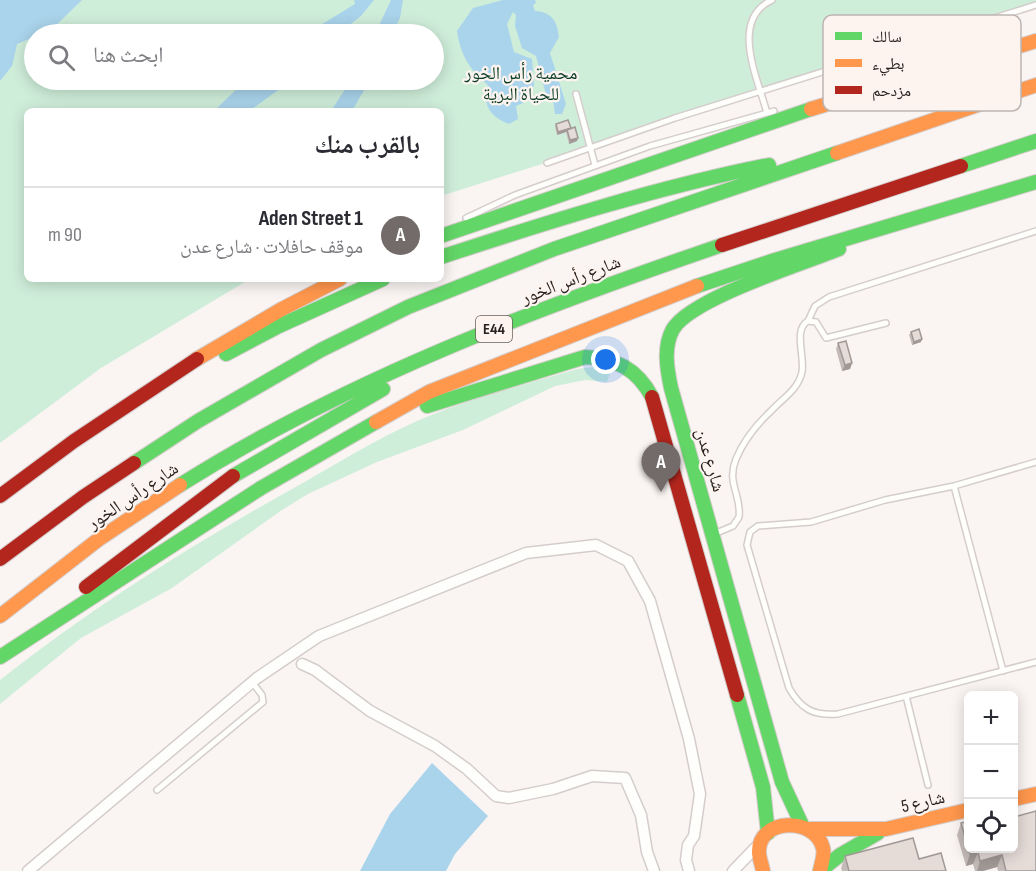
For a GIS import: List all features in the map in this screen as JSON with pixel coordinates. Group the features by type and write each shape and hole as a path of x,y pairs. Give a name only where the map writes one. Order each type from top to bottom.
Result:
{"main road":[{"path":"1021,45 1036,41"},
{"name":"شارع رأس الخور","path":"1021,90 1036,85"},
{"path":"444,233 823,105"},
{"name":"شارع رأس الخور","path":"0,559 45,523 160,445 362,328 555,249 959,111"},
{"name":"شارع رأس الخور","path":"0,616 123,524 225,458 292,420 431,355 612,283 1036,141"},
{"path":"992,156 1036,155"},
{"path":"444,256 518,232 735,171 770,165 802,164"},
{"path":"0,657 252,494 429,392 686,290 772,261 1036,182"},
{"name":"شارع عدن","path":"820,871 824,853 822,844 790,804 782,782 667,372 666,350 671,333 682,317 701,304 848,246 884,227"},
{"path":"0,496 199,356 267,316 334,282"},
{"path":"120,410 279,326 376,282"},
{"path":"0,657 127,555 239,472 392,383 431,355"},
{"name":"شارع عدن","path":"347,439 442,401 585,357 608,358 625,365 643,380 652,397 763,788 765,837 759,852 763,871"},
{"path":"1018,799 1036,794"},
{"name":"شارع 5","path":"820,871 855,846 886,830 964,811"},
{"name":"شارع 5","path":"765,837 784,824 886,830"}],"street":[{"path":"28,871 252,682 319,636 526,553 596,545 628,561 653,612 689,739 700,794 694,836 688,845 686,860 689,871"},
{"path":"302,664 321,674 370,711 435,746 467,769 496,796 509,798 553,789 592,776 625,778 641,815 647,852 654,871"},
{"path":"733,871 765,837"}],"lane":[{"path":"767,113 748,31 754,14 772,0"},
{"path":"1005,15 1036,5"},
{"path":"547,163 675,118 823,73"},
{"path":"576,94 595,165"},
{"path":"444,232 515,195 595,165 719,125 767,113 823,103"},
{"path":"712,534 733,526 738,517 732,485 736,459 757,426 798,383 803,366 800,327 808,321 815,306 829,297 1036,231"},
{"path":"808,321 818,323 826,338 886,323"},
{"path":"1036,462 954,486 904,494 811,522 758,526 750,532 747,540 789,688 797,703 807,711 821,715 838,714 1036,662"},
{"path":"954,486 1003,671"},
{"path":"157,790 262,702 262,695 252,682"},
{"path":"906,696 928,785"}],"green space":[{"name":"محمية رأس الخور للحياة البرية","path":"0,0 1036,0 1036,7 1011,15 823,15 823,75 444,195 444,108 24,108 24,282 245,282 101,368 0,443"},
{"path":"594,367 611,370 607,382 586,380 555,386 463,430 377,462 308,494 172,588 81,638 0,704 0,680 72,626 184,552 344,459 436,413 577,369"}],"water":[{"path":"0,0 82,0 57,24 24,24 24,41 17,44 12,66 0,81"},
{"path":"354,0 374,0 351,24 322,24 355,4"},
{"path":"391,0 403,0 397,24 380,24"},
{"path":"503,0 535,0 536,3 533,5 535,11 546,13 553,18 559,37 550,53 566,104 562,114 555,114 553,99 546,95 536,56 522,48 515,26 516,15 513,12 507,24 514,52 532,59 534,86 524,92 523,103 516,106 518,119 509,124 497,118 489,109 486,99 488,85 467,61 457,31 473,8"},
{"path":"236,90 278,90 253,108 217,108"},
{"path":"345,90 364,90 354,108 333,108"},
{"path":"432,763 488,816 455,854 446,871 360,871 390,814"}],"building":[{"path":"568,120 571,128 558,132 556,124"},
{"path":"575,127 578,138 570,140 567,130"},
{"path":"919,329 922,339 914,342 911,332"},
{"path":"846,341 852,363 845,365 838,343"},
{"path":"1036,811 1036,871 1006,871 1002,855 980,861 978,853 1018,853 1018,816"},
{"path":"913,838 919,859 941,853 946,871 849,871 845,856"}],"traffic: fast":[{"path":"444,235 811,109"},
{"path":"961,166 1036,141"},
{"path":"134,463 198,421 321,350 408,307 554,249 837,153"},
{"path":"444,256 563,218 645,195 769,165"},
{"path":"697,286 772,261 1036,182"},
{"path":"180,485 244,447 376,379 513,321 722,245"},
{"path":"802,825 782,782 671,388 667,351 673,329 684,317 702,306 749,283 839,249"},
{"path":"226,354 279,326 376,282"},
{"path":"427,406 585,357 606,360 624,367 640,379 652,397"},
{"path":"233,476 383,389"},
{"path":"0,657 261,488 376,422"},
{"path":"737,695 763,787 768,833"},
{"path":"820,871 840,855 878,833"}],"traffic: slow":[{"path":"1021,46 1036,41"},
{"path":"1021,90 1036,85"},
{"path":"811,109 823,105"},
{"path":"837,153 960,111"},
{"path":"197,359 282,309 334,282"},
{"path":"376,422 429,392 697,286"},
{"path":"0,616 99,539 180,485"},
{"path":"1018,798 1036,794"},
{"path":"811,829 886,829 964,811"},
{"path":"763,871 759,854 761,841 767,833 777,827 788,825 809,830 818,838 823,848 820,871"}],"traffic: jam":[{"path":"722,245 961,166"},
{"path":"0,496 74,441 197,359"},
{"path":"652,397 737,695"},
{"path":"0,559 83,497 134,463"},
{"path":"86,587 233,476"}],"place":[{"name":"Aden Street 1","path":"661,492"}]}
